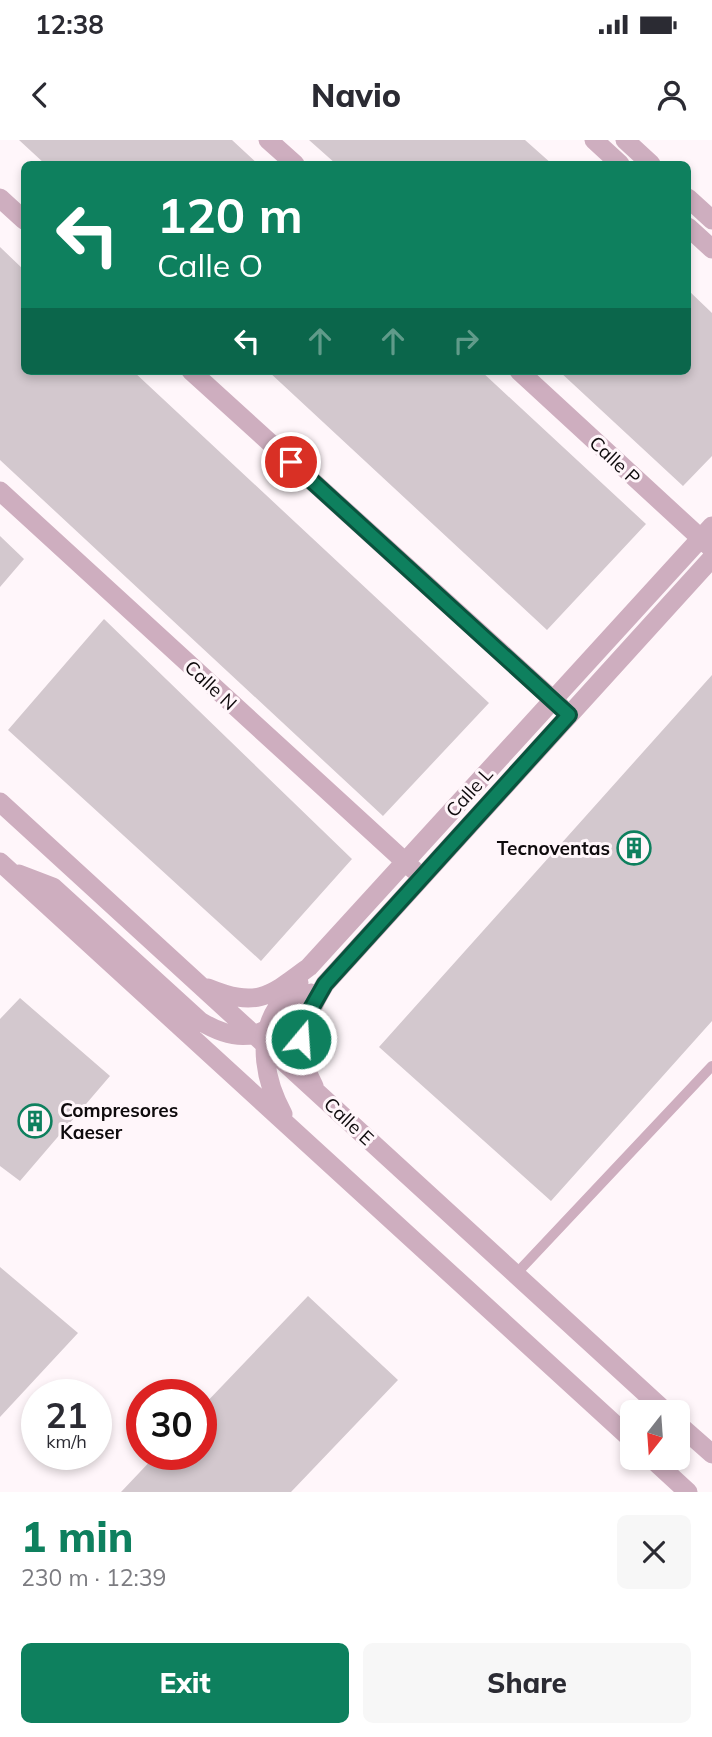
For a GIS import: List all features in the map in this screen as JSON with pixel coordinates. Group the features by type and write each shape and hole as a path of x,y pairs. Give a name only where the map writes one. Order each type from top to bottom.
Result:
{"street":[{"path":"268,140 292,161"},
{"path":"594,140 617,161"},
{"path":"625,140 648,161"},
{"path":"0,198 21,217"},
{"path":"691,201 712,220"},
{"path":"691,230 712,249"},
{"path":"195,375 569,715"},
{"name":"Calle P","path":"524,375 708,538"},
{"name":"Calle N","path":"0,491 422,878"},
{"name":"Calle L","path":"199,984 238,999 253,1000 288,983 309,967 553,700 708,538"},
{"name":"Calle L","path":"318,1093 307,1074 301,1039 304,1021 325,984 712,558"},
{"name":"Calle E","path":"0,802 199,984 262,1037 318,1093 653,1400"},
{"path":"4,866 53,887 200,1021 224,1034 262,1037 325,984"},
{"path":"4,866 620,1429"},
{"path":"287,1123 269,1084 262,1037 277,1007 309,967"},
{"path":"690,1435 712,1454"},
{"path":"664,1470 688,1492"}],"lane":[{"path":"516,1274 712,1066"}],"building":[{"path":"19,140 232,140 255,161 42,161"},
{"path":"309,140 525,140 549,161 333,161"},
{"path":"0,247 21,267 21,375 137,375 489,703 383,816 0,460"},
{"path":"691,293 712,313 712,456 683,486 563,375 691,375"},
{"path":"272,375 485,375 646,524 547,630"},
{"path":"0,536 24,559 0,587"},
{"path":"104,619 352,859 261,961 8,730"},
{"name":"Tecnoventas","path":"712,675 712,1021 551,1201 379,1047"},
{"name":"Compresores Kaeser","path":"20,998 110,1076 20,1181 0,1166 0,1019"},
{"path":"0,1267 78,1333 35,1379 21,1379 21,1394 0,1417"},
{"path":"308,1296 398,1380 291,1492 121,1492 142,1470 217,1470 217,1391"}],"place":[{"name":"Tecnoventas","path":"634,848"},
{"name":"Compresores Kaeser","path":"35,1121"}],"route":[{"path":"291,462 569,715 325,984 304,1021 301,1039"}]}
